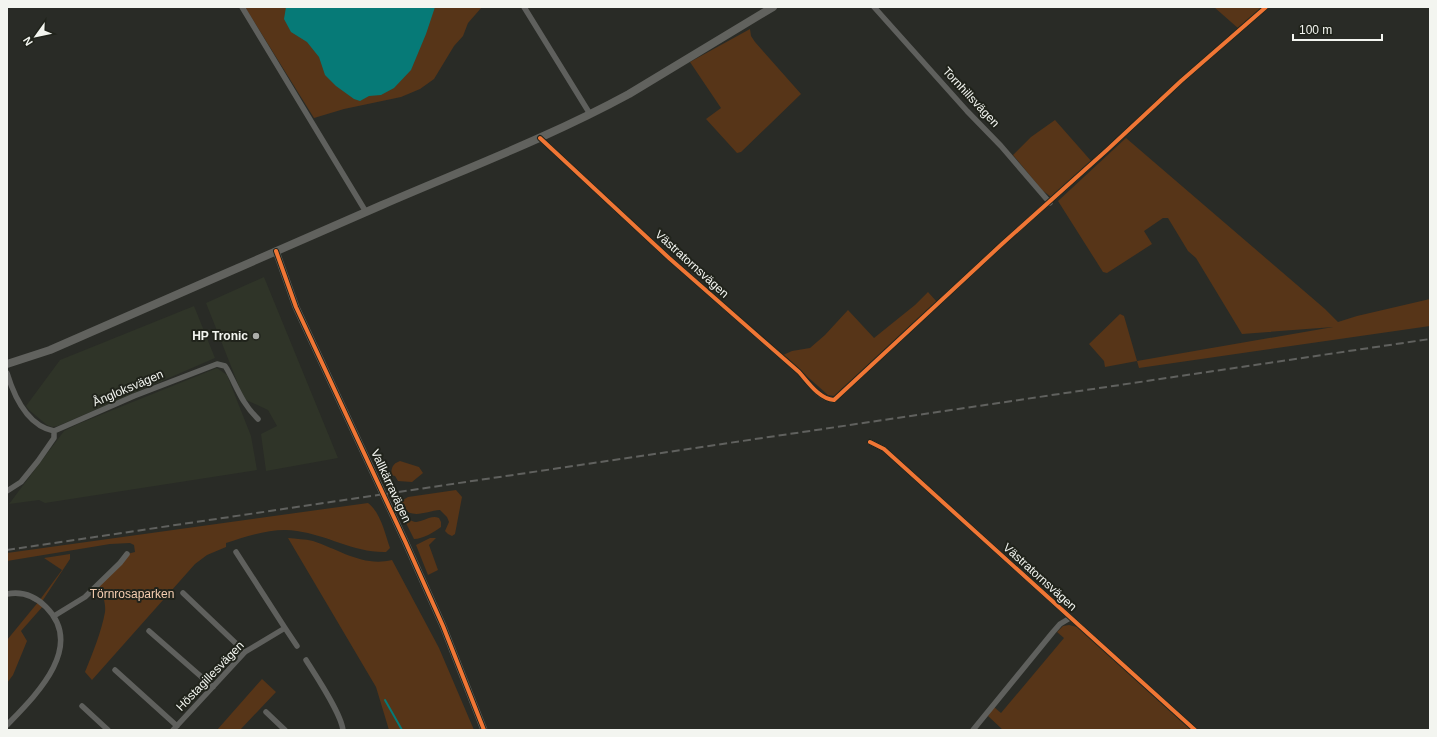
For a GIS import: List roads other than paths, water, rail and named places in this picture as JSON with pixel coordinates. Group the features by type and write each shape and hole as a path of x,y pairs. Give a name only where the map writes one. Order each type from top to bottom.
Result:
{"main road":[{"path":"7,364 50,350 540,138 634,91 774,7"}],"street":[{"path":"242,7 366,212"},
{"path":"524,7 590,114"},
{"name":"Tornhillsvägen","path":"874,7 967,111 1001,146 1050,203"},
{"path":"1050,203 1181,81 1266,7"},
{"name":"Västratornsvägen","path":"540,138 669,258 799,372 816,391 829,399 834,400 1002,244 1050,203"},
{"name":"Vallkärravägen","path":"276,251 296,307 443,626 484,730"},
{"name":"Ångloksvägen","path":"54,431 134,396 218,364 225,366 242,400 248,409 258,419"},
{"path":"7,373 22,407 36,422 48,430 54,431 54,438 38,462 21,482 7,491"},
{"name":"Västratornsvägen","path":"870,442 884,449 1195,730"},
{"path":"236,552 297,646"},
{"path":"54,616 85,597 120,563 127,554"},
{"path":"183,593 245,652"},
{"path":"7,594 21,594 34,598 44,605 54,616 60,635 61,645 56,662 44,682 28,705 7,725"},
{"path":"973,730 1053,632 1060,624 1070,618"},
{"name":"Höstagillesvägen","path":"175,728 245,652 285,628"},
{"path":"149,631 213,687"},
{"path":"306,660 342,723 343,730"},
{"path":"115,670 175,728"},
{"path":"82,706 108,730"},
{"path":"266,712 285,730"}],"water":[{"path":"286,7 435,7 426,34 411,70 394,88 381,95 369,96 360,101 354,99 336,86 325,75 319,57 307,42 291,32 284,19"}],"waterway":[{"path":"385,700 402,730"}],"railway":[{"path":"7,550 1430,339"}],"place":[{"name":"HP Tronic","path":"256,336"}],"park label":[{"name":"Törnrosaparken","path":"132,594"}]}
